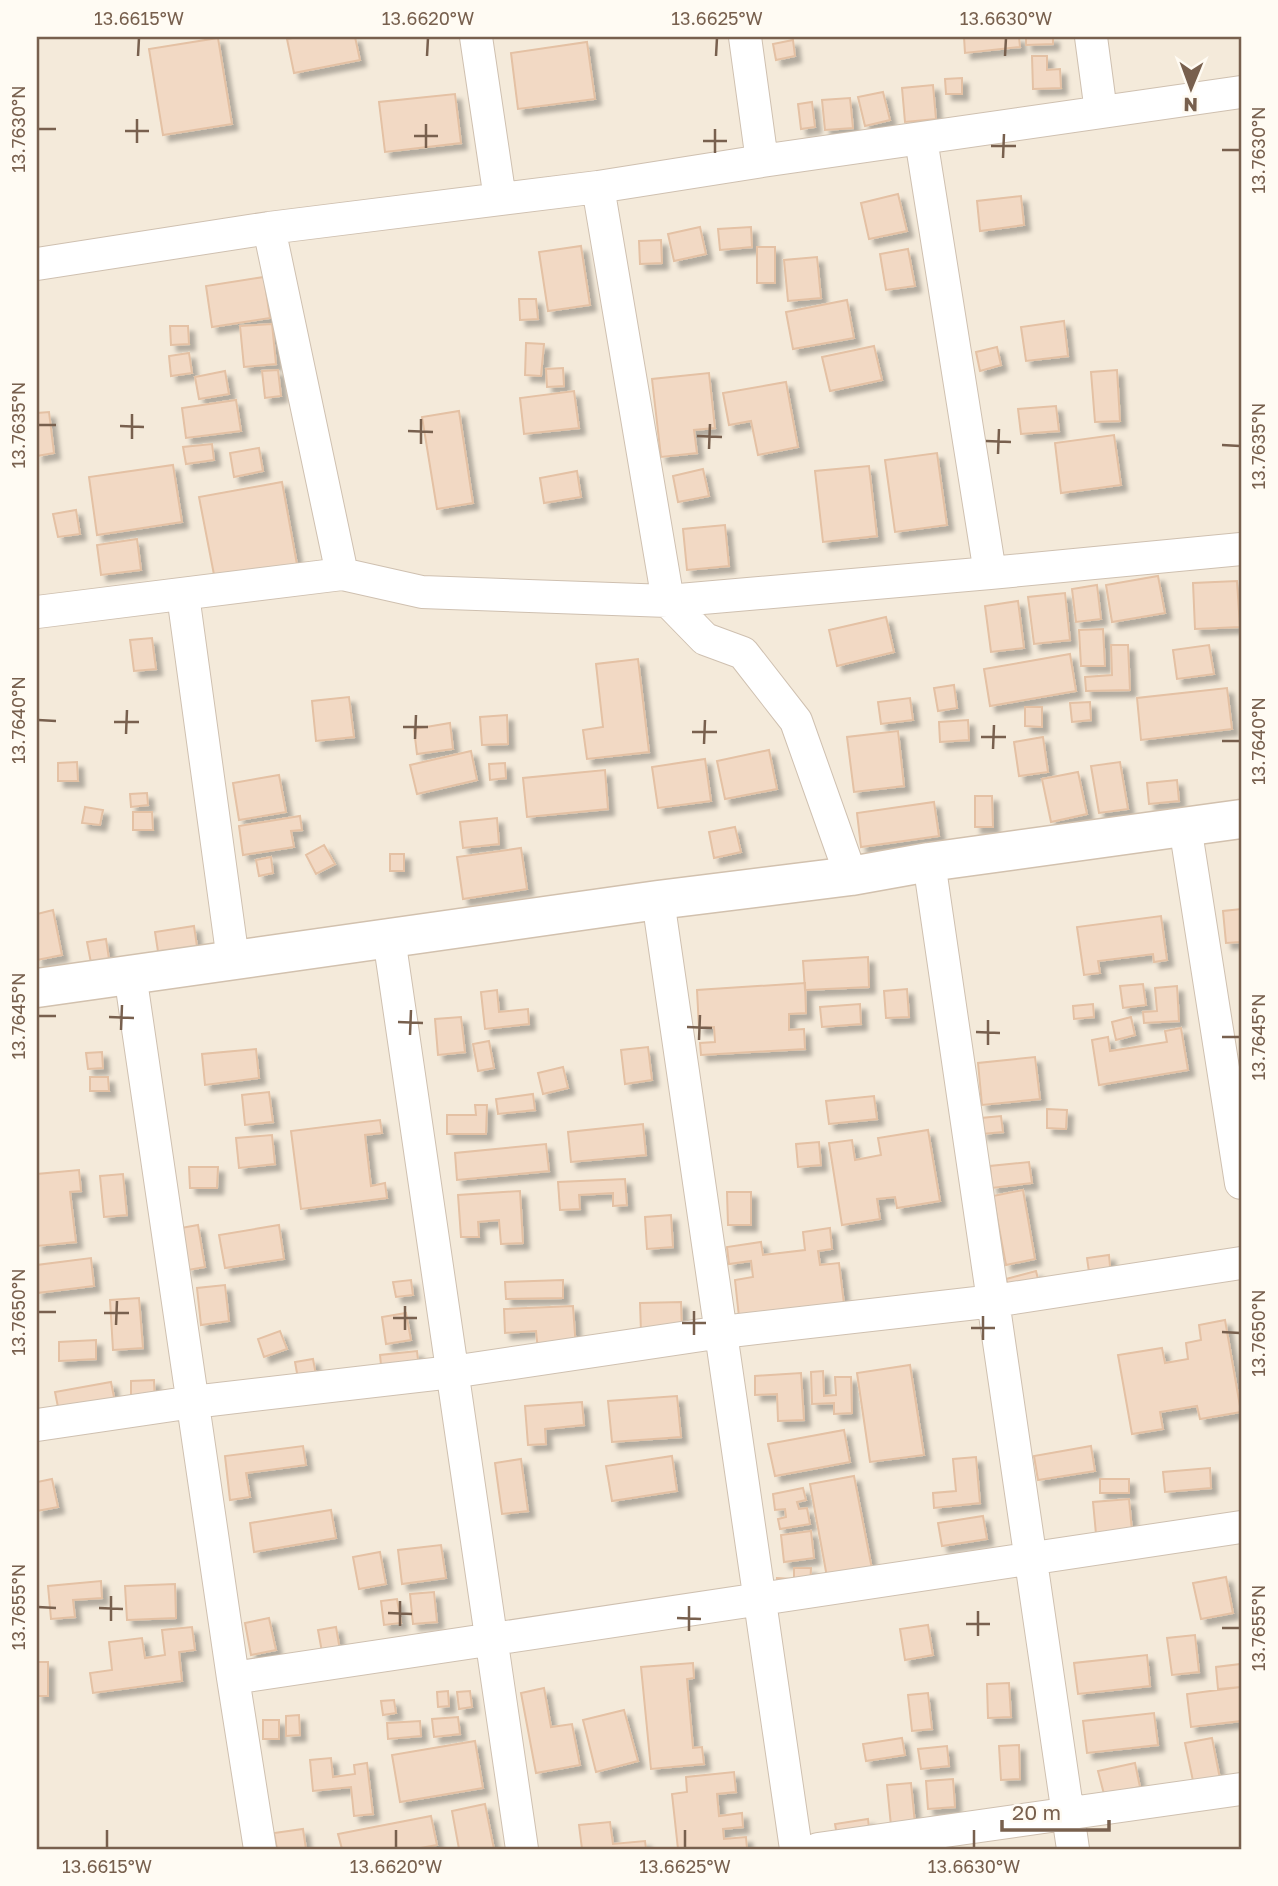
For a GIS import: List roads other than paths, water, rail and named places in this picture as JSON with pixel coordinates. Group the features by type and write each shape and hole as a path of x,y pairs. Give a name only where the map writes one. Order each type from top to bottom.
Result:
{"main road":[{"path":"37,988 658,900 850,876 929,862 1241,818"}],"street":[{"path":"476,37 500,199"},
{"path":"745,37 762,161"},
{"path":"1091,37 1101,112"},
{"path":"37,264 269,228 598,187 1241,92"},
{"path":"921,139 990,573"},
{"path":"598,187 668,601 705,639 743,653 796,721 850,876"},
{"path":"269,228 342,574"},
{"path":"37,612 342,574 422,592 668,601 1241,549"},
{"path":"183,595 233,960"},
{"path":"1185,825 1241,1182"},
{"path":"929,862 1073,1849"},
{"path":"658,900 796,1849"},
{"path":"389,938 522,1849"},
{"path":"130,974 260,1849"},
{"path":"37,1425 193,1402 452,1371 722,1332 994,1301 1241,1263"},
{"path":"233,1678 1241,1527"},
{"path":"818,1849 1241,1789"}]}
